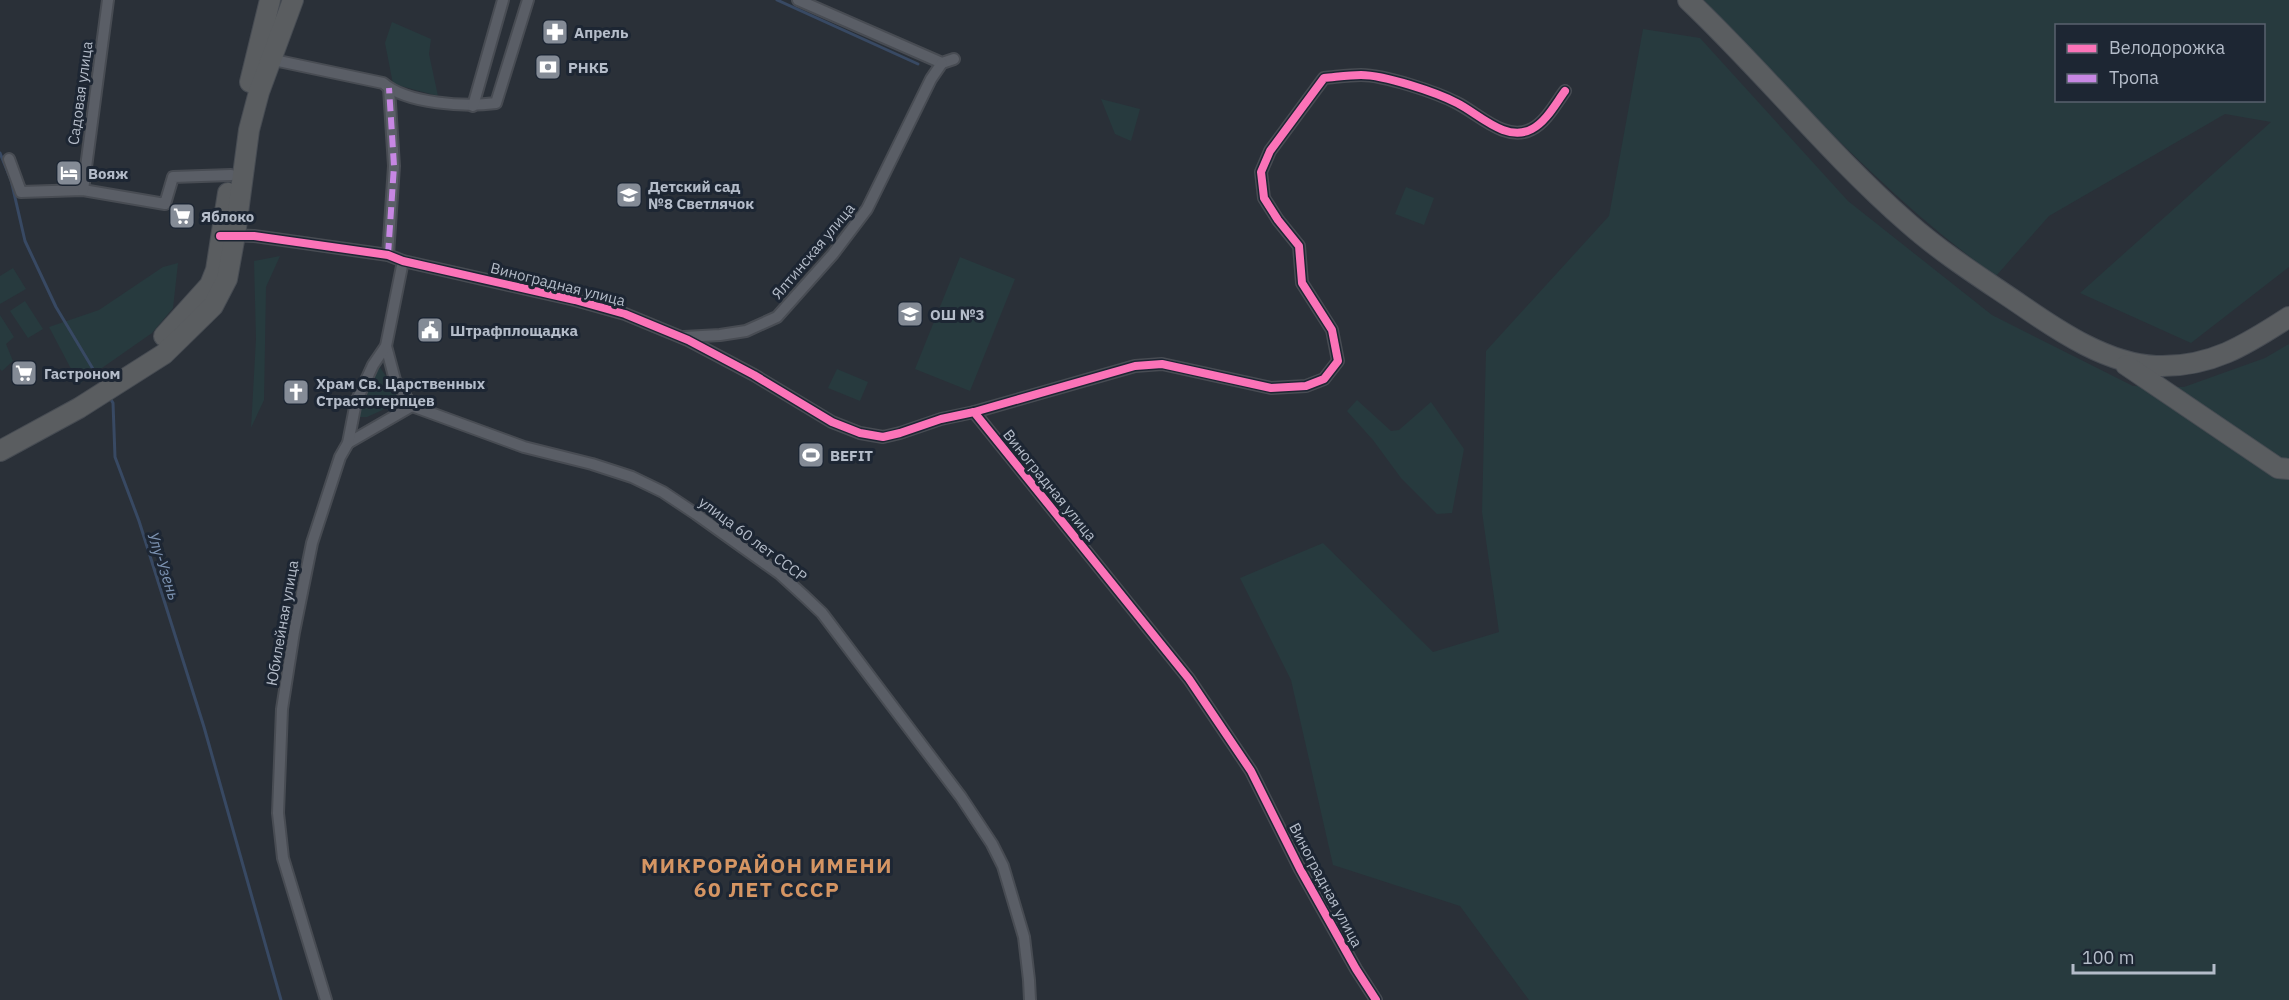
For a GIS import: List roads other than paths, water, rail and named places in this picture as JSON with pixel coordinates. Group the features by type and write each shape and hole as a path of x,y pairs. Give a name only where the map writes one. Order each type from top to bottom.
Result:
{"highway":[{"path":"228,236 264,58 270,0"},
{"path":"1688,0 1908,224 1950,257 2039,317 2090,347 2137,364 2184,365 2226,355 2289,316"},
{"path":"0,451 36,433 110,382 164,354 213,306 227,279 231,175 235,151 264,58 293,1"},
{"path":"2114,357 2278,468 2289,468"},
{"path":"0,440 92,394"}],"street":[{"name":"Садовая улица","path":"83,190 108,0"},
{"path":"473,106 503,0"},
{"path":"264,58 386,86 397,93 444,103 473,106 496,103 528,0"},
{"path":"798,0 942,63 954,59"},
{"name":"Ялтинская улица","path":"679,337 746,331 777,317 826,262 867,209 931,80 942,63"},
{"path":"974,412 1135,366 1162,364 1271,388 1306,386 1324,379 1338,361 1332,330 1302,283 1299,246 1264,198 1260,172 1270,151 1324,78 1362,75 1407,86 1458,103 1493,125 1510,132 1532,129 1541,122 1564,91"},
{"path":"386,86 394,166 388,255"},
{"path":"9,159 21,192 83,190 165,204 173,177 231,175"},
{"name":"Виноградная улица","path":"228,236 254,236 388,255 403,261 575,300 626,314 679,337 754,375 832,422 860,433 892,435 941,419 974,412 1189,679 1251,771 1300,869 1376,1000"},
{"name":"Юбилейная улица","path":"326,1000 283,858 278,813 282,710 294,632 312,543 340,457 348,442 356,402 373,365 386,346 403,261"},
{"path":"348,442 412,406 395,380 386,346"},
{"name":"улица 60 лет СССР","path":"412,406 524,447 592,464 632,477 663,492 780,574 822,613 961,797 992,844 1003,866 1024,937 1029,1000"}],"waterway":[{"path":"777,0 918,64"},
{"name":"Улу-Узень","path":"0,153 11,180 25,241 56,307 102,384"},
{"name":"Улу-Узень","path":"110,398 113,403 115,457 139,521 204,727 281,1000"}],"place":[{"name":"Апрель","path":"555,32"},
{"name":"РНКБ","path":"548,67"},
{"name":"Вояж","path":"69,173"},
{"name":"Детский сад №8 Светлячок","path":"629,195"},
{"name":"Яблоко","path":"182,216"},
{"name":"ОШ №3","path":"910,314"},
{"name":"Штрафплощадка","path":"430,330"},
{"name":"Гастроном","path":"24,373"},
{"name":"Храм Св. Царственных Страстотерпцев","path":"296,392"},
{"name":"BEFIT","path":"811,455"}],"district":[{"name":"МИКРОРАЙОН ИМЕНИ 60 ЛЕТ СССР","path":"767,877"}]}
